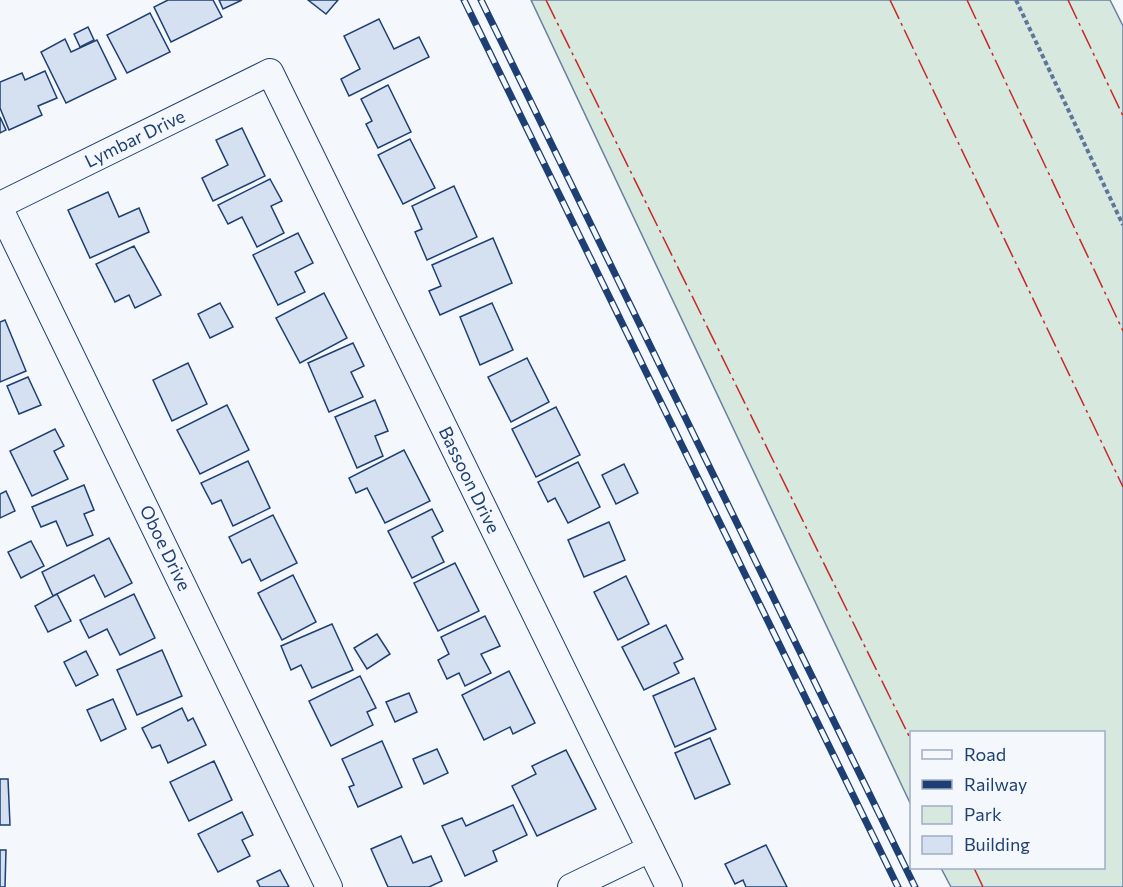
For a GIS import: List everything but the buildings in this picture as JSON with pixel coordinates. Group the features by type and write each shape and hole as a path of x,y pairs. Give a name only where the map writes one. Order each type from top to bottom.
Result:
{"street":[{"name":"Lymbar Drive","path":"0,207 270,72"},
{"name":"Bassoon Drive","path":"270,72 669,887"},
{"name":"Oboe Drive","path":"0,207 329,887"},
{"path":"571,887 650,849"}],"path":[{"path":"1016,0 1123,225"}],"green space":[{"path":"531,0 1110,0 1123,26 1123,887 951,887 942,869 1105,869 1105,731 910,731 910,803"}],"railway":[{"path":"464,0 898,887"},
{"path":"481,0 915,887"}],"power":[{"path":"546,0 910,738"},
{"path":"890,0 1123,487"},
{"path":"967,0 1123,331"},
{"path":"1068,0 1123,116"},
{"path":"974,869 983,887"}]}
